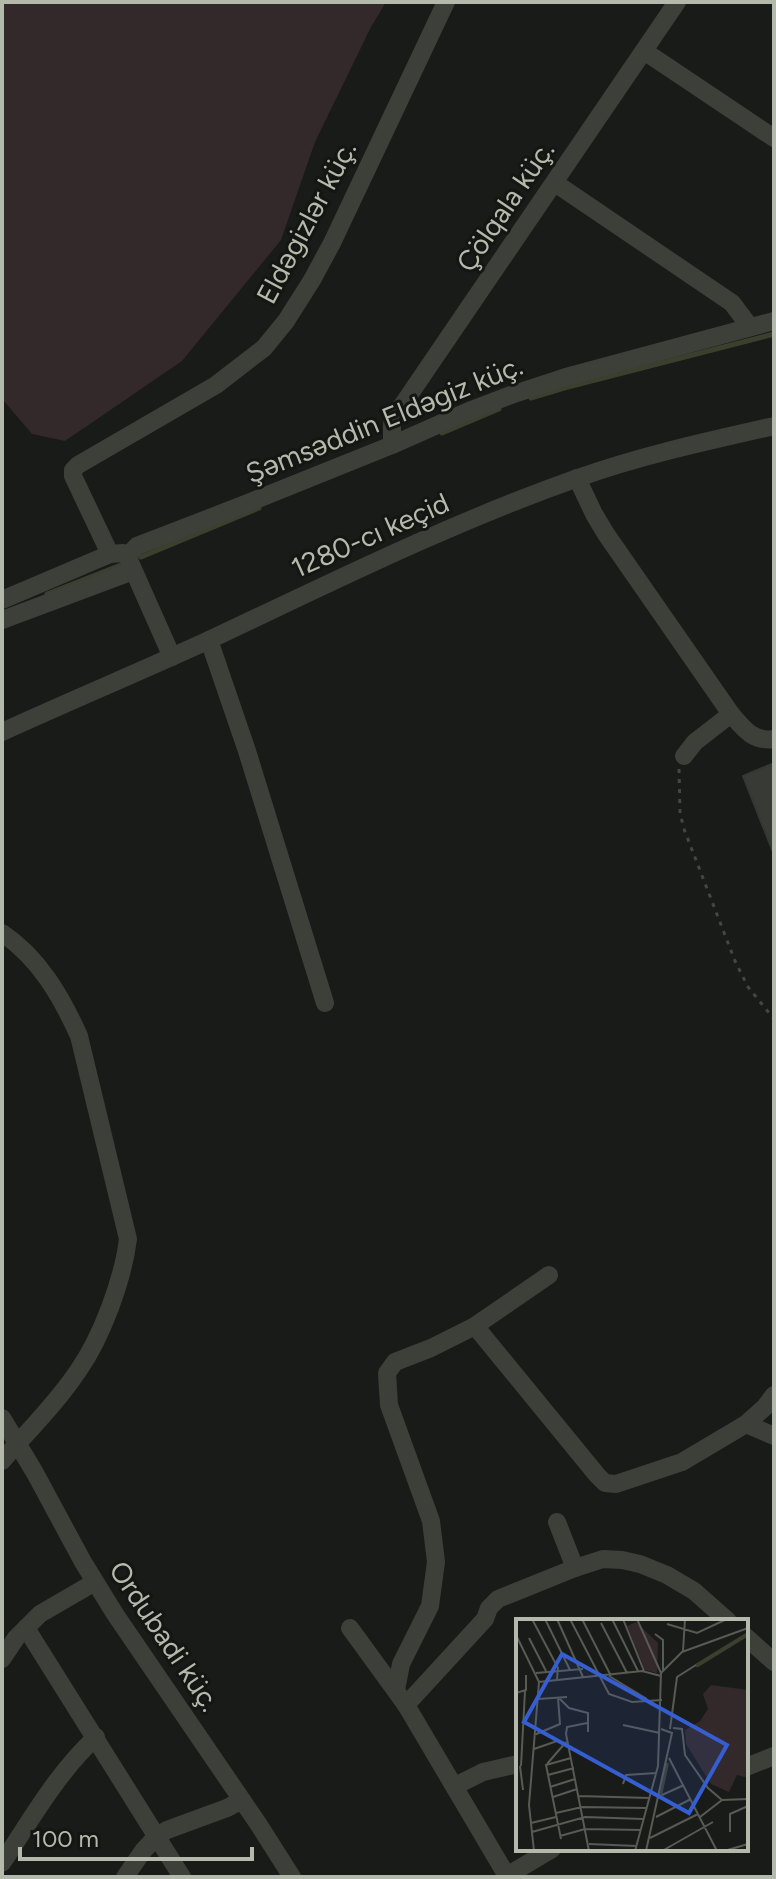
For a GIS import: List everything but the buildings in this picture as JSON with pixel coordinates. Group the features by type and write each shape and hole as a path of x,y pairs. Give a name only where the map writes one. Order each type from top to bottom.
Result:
{"street":[{"name":"Eldəgizlər küç.","path":"110,554 73,476 73,470 216,385 264,348 286,321 332,243 446,2"},
{"name":"Çölqala küç.","path":"392,445 392,424 399,410 677,2"},
{"path":"644,51 774,138"},
{"path":"555,183 732,303 750,327"},
{"name":"Şəmsəddin Eldəgiz küç.","path":"2,620 131,562 137,546 151,539 243,505 469,411 543,384 774,321"},
{"name":"1280-cı keçid","path":"2,732 172,657 354,571 516,501 577,478 658,454 774,426"},
{"path":"577,478 606,534 731,714 755,738 774,739"},
{"path":"2,600 110,554 131,562 172,657"},
{"path":"209,640 247,751 325,1003"},
{"path":"684,756 695,742 731,714"},
{"path":"2,933 18,944 46,976 66,1007 79,1036 128,1239 123,1273 93,1347 78,1372 2,1461"},
{"path":"401,1698 401,1664 430,1606 436,1562 431,1521 389,1405 387,1373 395,1362 475,1326 549,1275"},
{"path":"475,1326 605,1483 616,1484 682,1462 746,1424 774,1395"},
{"name":"Ordubadi küç.","path":"2,1418 95,1582 292,1877"},
{"path":"746,1424 774,1436"},
{"path":"557,1522 575,1568"},
{"path":"401,1698 485,1619 489,1608 498,1599 603,1559 640,1564 667,1575 694,1591 726,1619"},
{"path":"2,1659 16,1638 40,1614 95,1582"},
{"path":"26,1628 182,1877"},
{"path":"350,1628 401,1698 506,1876 549,1851"},
{"path":"748,1639 774,1662"},
{"path":"2,1863 54,1785 77,1755 96,1737"},
{"path":"748,1766 774,1756"},
{"path":"455,1786 483,1772 516,1764"},
{"path":"125,1877 157,1836 242,1800"}],"path":[{"path":"684,756 678,771 684,829 735,961 748,987 774,1019"}],"shaded area":[{"path":"2,2 386,2 315,142 281,240 182,361 65,441 32,434 2,399"}],"waterway":[{"path":"531,398 774,334"},
{"path":"442,433 499,409"},
{"path":"141,557 259,508"},
{"path":"47,594 121,565"}]}
